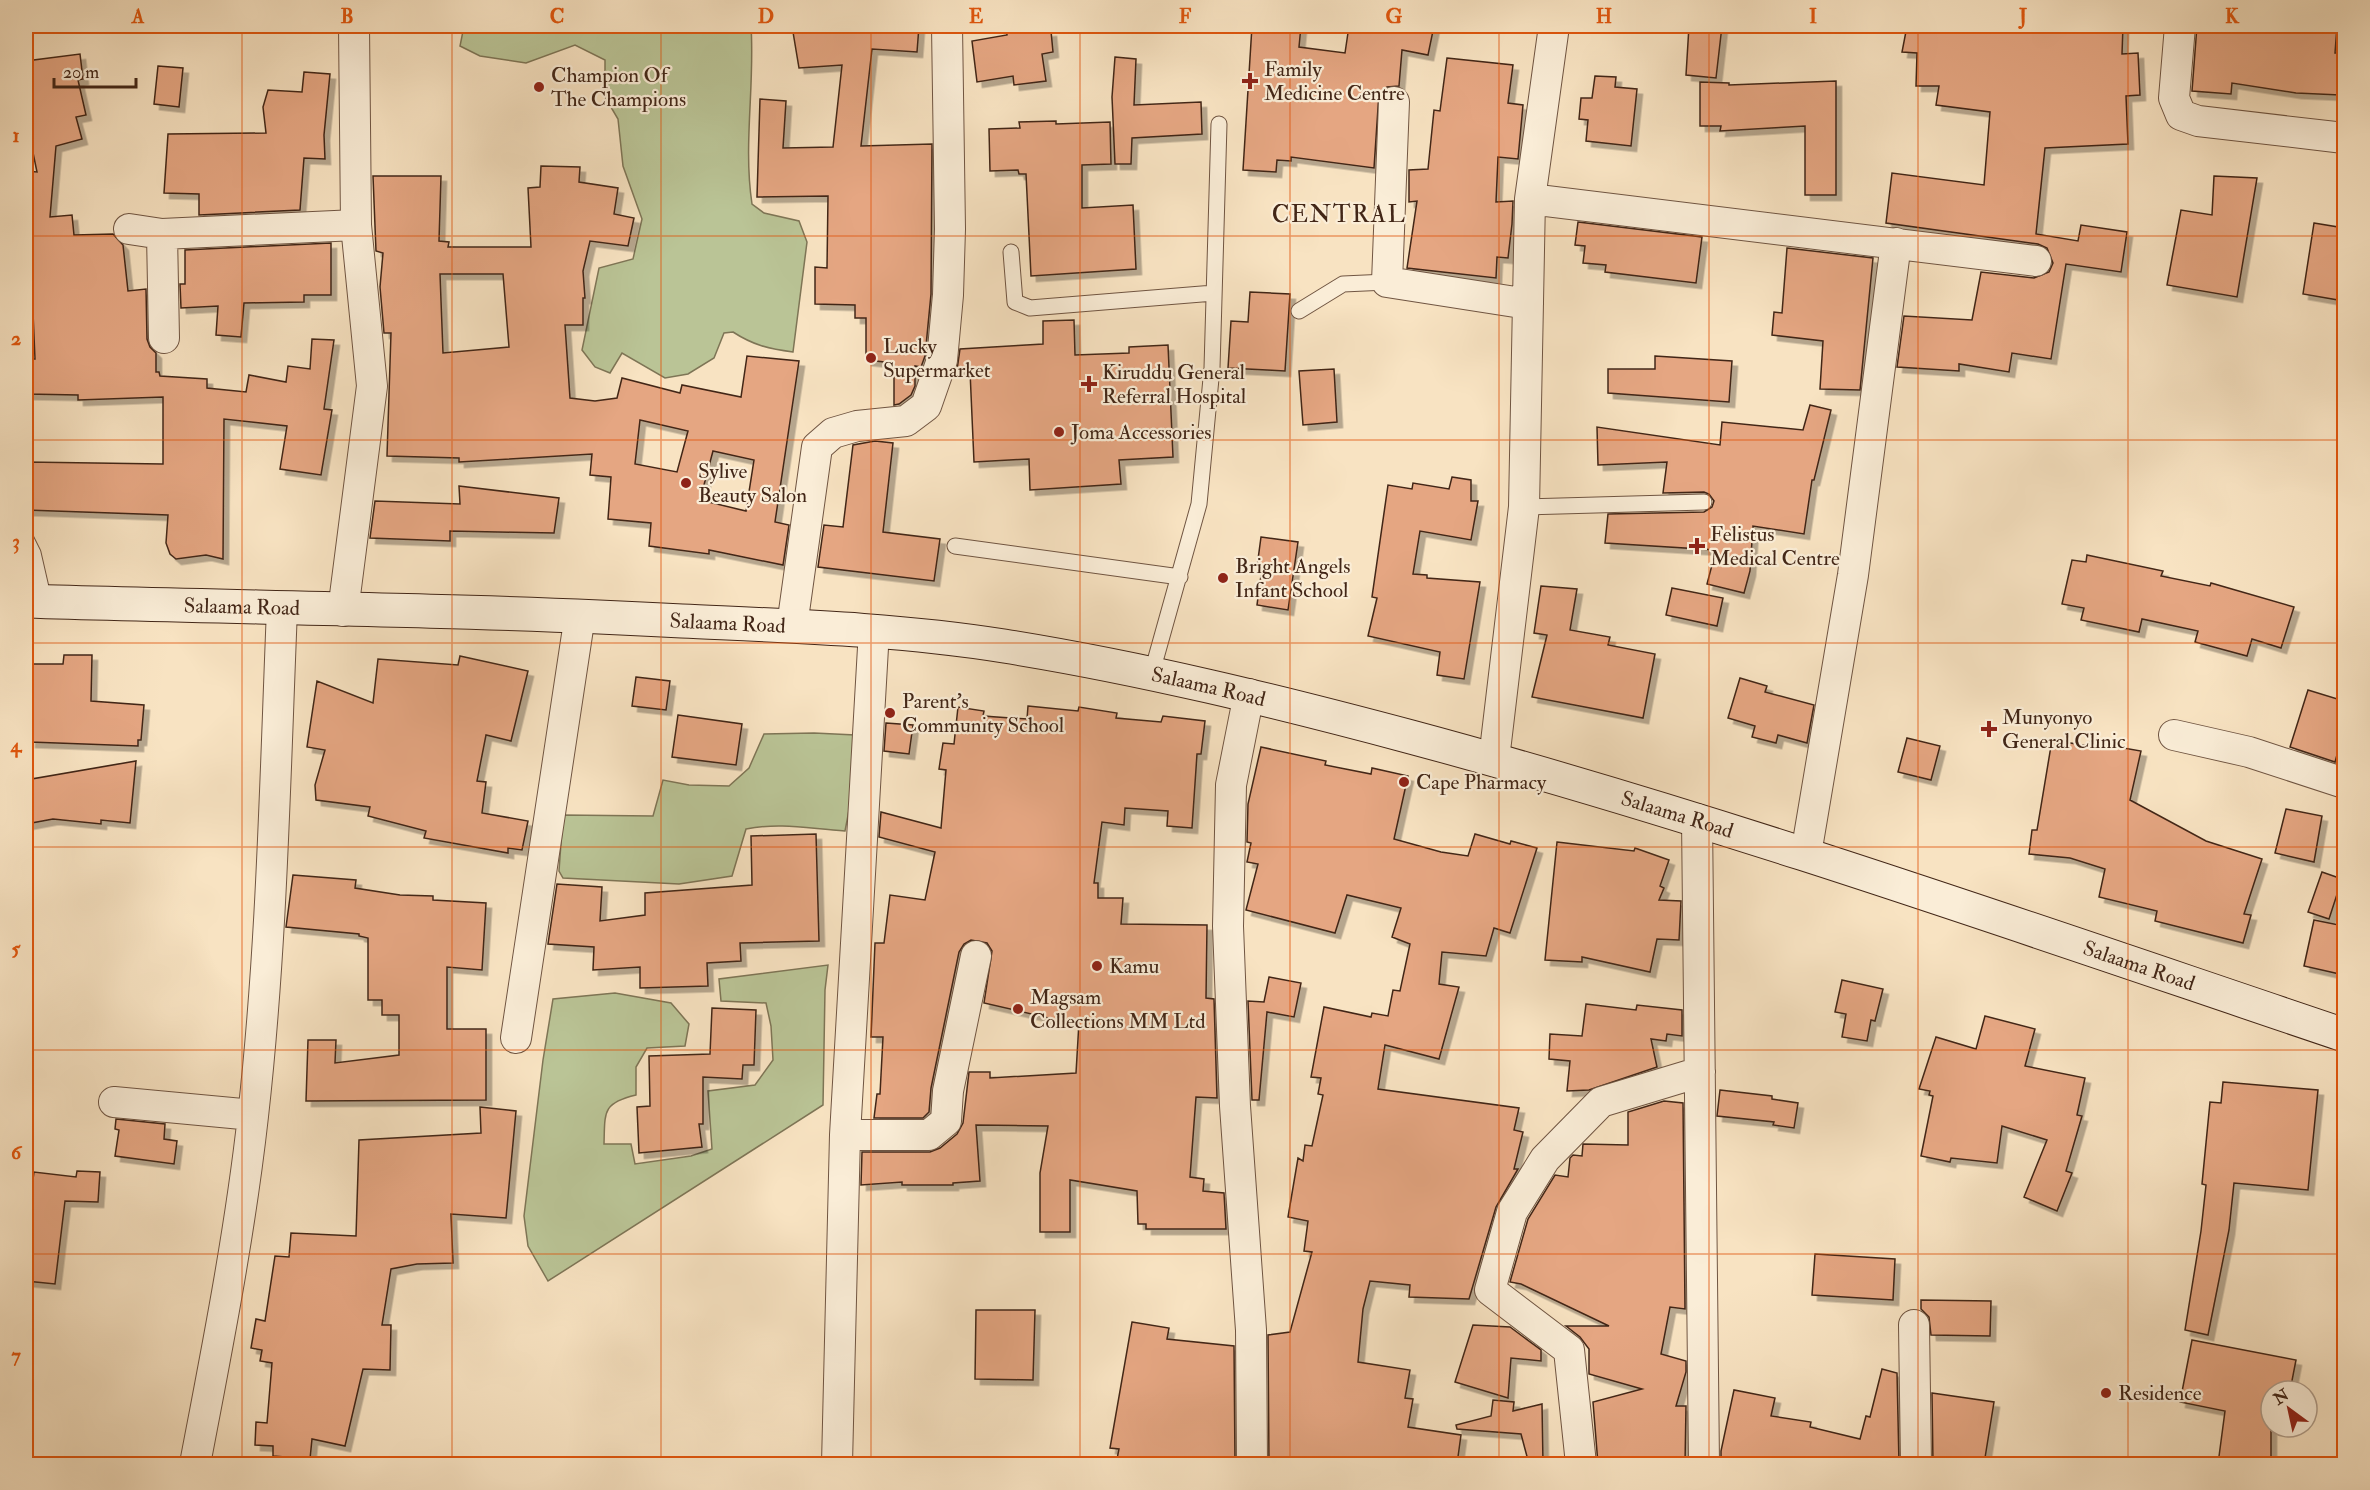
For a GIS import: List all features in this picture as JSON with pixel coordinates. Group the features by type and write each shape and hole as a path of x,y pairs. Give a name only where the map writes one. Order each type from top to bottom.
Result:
{"main road":[{"name":"Salaama Road","path":"35,601 343,611 580,615 874,630 998,645 1152,672 1249,694 1494,759 1697,819 2344,1035"}],"street":[{"path":"343,611 372,386 356,225 354,26"},
{"path":"792,626 817,447 833,433 906,421 926,406 942,360 948,295 950,229 947,26"},
{"path":"1494,759 1524,507 1530,199 1554,26"},
{"path":"2180,26 2174,98 2181,115 2231,125 2344,138"},
{"path":"1394,102 1388,282 1528,304"},
{"path":"1530,199 2036,261"},
{"path":"129,229 162,234 356,225"},
{"path":"162,234 164,338"},
{"path":"1806,854 1853,575 1896,243"},
{"path":"195,1464 236,1244 253,1115 266,967 282,609"},
{"path":"516,1038 580,615"},
{"path":"837,1464 845,1135 874,630"},
{"path":"1249,694 1231,785 1228,926 1235,1106 1251,1330 1252,1464"},
{"path":"2174,735 2250,752 2344,783"},
{"path":"1697,819 1704,1464"},
{"path":"845,1135 929,1135 946,1121 948,1091 976,956"},
{"path":"1581,1464 1569,1350 1490,1290 1512,1212 1545,1159 1601,1102 1700,1072"},
{"path":"114,1102 253,1115"},
{"path":"1914,1325 1916,1464"}],"lane":[{"path":"1152,672 1199,504 1212,368 1219,124"},
{"path":"1011,252 1015,302 1030,308 1214,293"},
{"path":"1299,311 1343,284 1388,282"},
{"path":"1524,507 1704,502"},
{"path":"26,539 33,553 35,601"},
{"path":"955,546 1180,577"}],"green space":[{"path":"464,26 751,26 749,160 752,204 764,213 799,221 807,242 793,352 762,346 733,332 724,333 714,358 688,374 665,378 622,353 610,373 595,367 582,350 599,268 633,259 642,219 623,166 618,119 605,97 605,60 575,45 526,63 480,56 460,46"},
{"path":"764,734 855,735 856,774 845,831 784,826 746,829 732,876 679,884 563,878 559,871 563,815 653,816 663,780 689,785 729,786 749,768"},
{"path":"828,965 825,990 823,1105 548,1281 528,1246 524,1216 543,1060 553,999 615,993 671,1003 689,1024 685,1046 647,1048 636,1067 636,1095 617,1102 608,1110 604,1144 631,1144 635,1164 691,1156 712,1149 708,1091 755,1085 773,1060 771,1026 766,1003 721,1001 719,979"}],"building":[{"path":"792,26 919,26 917,52 872,49 861,146 932,144 931,294 925,356 921,367 915,366 915,386 911,395 899,404 894,405 894,363 866,360 866,318 855,318 855,305 815,304 815,267 827,268 828,196 757,197 760,99 786,101 783,148 833,147 842,65 799,68"},
{"path":"1006,26 1039,26 1040,32 1051,31 1053,52 1042,54 1046,81 1014,85 1013,76 977,82 972,41 1007,35"},
{"path":"1252,26 1301,26 1299,47 1345,53 1349,26 1434,26 1428,55 1402,50 1399,86 1387,87 1379,93 1374,168 1291,157 1291,161 1277,160 1276,172 1243,170"},
{"path":"1689,26 1722,26 1716,78 1686,75"},
{"path":"1907,26 2123,26 2122,54 2138,53 2140,95 2126,96 2128,144 2045,148 2036,234 2078,241 2081,225 2127,232 2121,272 2066,264 2051,359 2012,353 2009,372 1959,364 1959,371 1897,367 1904,316 1972,320 1981,272 2034,278 2049,272 2053,263 2047,248 2038,244 1886,223 1892,173 1984,185 1990,112 1936,105 1939,86 1916,86 1917,53 1902,52"},
{"path":"2197,26 2337,26 2335,53 2344,53 2344,87 2341,87 2340,95 2296,93 2232,83 2231,94 2192,91"},
{"path":"80,54 83,79 78,80 86,115 76,117 82,139 56,146 50,217 72,215 74,235 113,234 123,245 128,291 146,289 147,339 150,347 156,353 156,372 159,372 160,376 207,379 207,388 246,392 249,375 286,382 288,366 310,369 312,339 334,340 324,409 332,410 321,475 280,469 287,426 224,419 223,559 206,555 176,559 170,554 166,543 168,515 26,510 26,462 163,464 163,397 78,400 78,395 26,394 26,359 35,359 33,313 28,314 26,286 26,171 37,172 26,119 26,61"},
{"path":"1115,57 1136,59 1134,105 1201,102 1202,134 1132,138 1131,164 1115,164 1112,97"},
{"path":"1447,58 1513,65 1508,103 1523,105 1518,159 1498,157 1496,202 1513,201 1508,258 1497,257 1496,278 1407,268 1417,201 1409,202 1409,170 1428,169 1434,110 1440,111"},
{"path":"158,66 183,68 179,107 154,104"},
{"path":"304,72 330,74 324,135 325,159 304,158 300,210 199,215 199,194 164,193 168,134 266,133 263,107 268,90 302,92"},
{"path":"1595,76 1616,77 1615,87 1637,89 1631,146 1586,141 1588,120 1579,119 1581,98 1592,98"},
{"path":"1836,81 1836,195 1805,195 1805,126 1720,131 1721,126 1700,126 1700,82 1729,83 1729,85"},
{"path":"1056,121 1056,124 1110,122 1111,164 1082,165 1082,208 1133,205 1136,269 1031,276 1026,174 1019,174 1018,170 990,171 989,129 1020,128 1019,122"},
{"path":"541,166 580,167 579,182 618,188 614,214 634,218 628,246 590,241 583,271 585,298 583,298 583,325 565,325 570,398 595,401 617,398 622,378 680,393 682,385 741,397 747,356 799,361 775,522 789,525 783,565 709,550 709,554 649,546 651,523 608,519 611,477 590,475 592,454 459,462 459,458 387,456 391,333 384,333 380,287 383,253 376,251 373,176 441,176 439,241 449,242 448,247 531,247 528,188 540,187","holes":["440,274 503,274 509,347 443,353","640,420 688,431 677,472 635,464","713,451 754,460 746,511 700,500"]},
{"path":"2214,176 2257,178 2237,297 2167,285 2181,210 2212,215"},
{"path":"1578,222 1702,237 1696,283 1605,272 1606,265 1583,263 1585,246 1575,245"},
{"path":"2314,223 2344,228 2344,301 2303,294"},
{"path":"331,243 331,295 304,295 304,302 244,303 241,337 216,335 218,306 181,308 180,284 185,284 185,250"},
{"path":"1787,248 1873,258 1860,390 1820,389 1823,341 1772,335 1774,312 1782,313"},
{"path":"1250,292 1290,294 1285,371 1228,368 1231,321 1248,322"},
{"path":"1074,320 1075,355 1129,353 1129,347 1168,345 1173,457 1119,460 1121,484 1030,490 1029,459 974,462 970,371 957,370 960,349 1043,344 1043,321"},
{"path":"1655,356 1732,361 1729,402 1608,393 1608,369 1655,369"},
{"path":"1334,369 1337,422 1303,425 1299,371"},
{"path":"1810,405 1831,410 1814,480 1812,480 1804,534 1753,526 1750,571 1744,593 1707,584 1716,550 1605,543 1608,514 1704,512 1712,507 1714,501 1709,494 1704,492 1663,493 1667,462 1598,465 1597,427 1720,445 1722,422 1803,430"},
{"path":"875,441 893,443 883,532 940,539 934,581 818,567 824,525 843,527 853,445"},
{"path":"1452,477 1471,480 1471,501 1478,501 1471,540 1420,531 1413,574 1427,575 1427,578 1480,582 1464,679 1437,675 1440,652 1368,636 1377,598 1372,597 1388,485 1412,489 1413,483 1449,489"},
{"path":"459,486 559,498 554,533 450,531 450,541 370,538 375,501 460,504"},
{"path":"1261,537 1298,542 1288,610 1257,605 1262,568 1257,567"},
{"path":"2087,555 2163,571 2161,576 2210,586 2211,583 2294,607 2281,648 2252,639 2247,656 2195,642 2198,631 2142,619 2139,632 2081,620 2084,608 2062,604 2072,560 2086,562"},
{"path":"1541,586 1577,589 1570,630 1610,637 1608,645 1655,654 1643,718 1532,697 1547,635 1534,633"},
{"path":"1672,588 1723,598 1717,626 1666,615"},
{"path":"64,655 92,655 91,701 144,705 141,740 138,740 138,746 30,742 32,704 29,704 30,664 63,664"},
{"path":"460,656 528,671 511,741 486,735 477,781 486,782 482,813 528,821 522,850 508,848 508,853 424,838 426,831 368,816 370,807 316,800 315,785 325,750 307,747 317,681 373,703 378,659 458,665"},
{"path":"636,677 670,681 666,710 632,706"},
{"path":"1740,678 1767,686 1765,692 1814,705 1807,743 1778,735 1776,743 1752,737 1755,726 1728,718"},
{"path":"2308,690 2344,701 2344,730 2335,762 2290,747"},
{"path":"1028,706 1078,711 1079,707 1117,713 1116,718 1161,722 1163,716 1205,721 1201,754 1197,754 1192,828 1167,826 1168,811 1125,808 1124,825 1102,822 1094,883 1098,883 1098,898 1123,898 1121,924 1207,925 1206,998 1214,999 1217,1098 1196,1097 1190,1177 1204,1179 1203,1191 1224,1193 1226,1229 1146,1229 1146,1224 1138,1224 1137,1191 1070,1180 1070,1232 1040,1232 1040,1173 1048,1126 976,1125 980,1181 953,1183 953,1185 902,1185 902,1182 861,1185 862,1152 930,1152 940,1148 957,1134 963,1123 969,1072 990,1072 990,1078 1076,1073 1079,1022 1049,1021 1049,1018 984,1003 992,951 987,943 971,940 964,944 959,952 931,1088 929,1112 923,1118 874,1118 877,1094 880,1094 883,1037 871,1037 875,943 884,943 890,895 925,900 935,852 879,837 881,812 941,828 946,770 939,769 943,743 954,744 958,707 984,711 983,716 1027,719"},
{"path":"678,715 742,724 736,765 672,757"},
{"path":"886,723 913,725 909,754 884,751"},
{"path":"1907,738 1940,746 1931,780 1898,772"},
{"path":"2052,740 2089,746 2089,742 2141,751 2130,800 2206,841 2262,859 2244,914 2251,915 2243,943 2155,921 2157,911 2099,897 2105,869 2070,858 2029,854 2032,830 2037,830"},
{"path":"1261,747 1326,761 1325,765 1371,774 1372,768 1408,776 1394,839 1441,852 1468,856 1475,834 1510,844 1511,841 1537,848 1510,933 1494,928 1486,956 1442,952 1439,984 1459,987 1439,1059 1385,1045 1378,1089 1519,1108 1514,1130 1523,1132 1514,1169 1518,1169 1496,1207 1469,1299 1409,1297 1410,1285 1370,1281 1363,1309 1358,1362 1410,1370 1405,1398 1413,1399 1408,1427 1461,1435 1457,1464 1269,1464 1268,1335 1290,1332 1312,1252 1304,1251 1308,1221 1288,1217 1298,1158 1303,1161 1305,1145 1312,1146 1323,1095 1318,1094 1321,1078 1311,1077 1324,1007 1371,1017 1372,1013 1388,1016 1393,990 1400,991 1410,944 1392,937 1401,908 1347,895 1335,933 1246,910 1258,864 1247,862 1251,843 1247,842 1248,804"},
{"path":"136,761 130,823 101,820 101,824 53,819 26,824 26,780"},
{"path":"2286,809 2322,816 2314,862 2275,853"},
{"path":"816,834 819,941 740,943 741,961 707,963 708,986 640,988 640,967 593,970 594,947 548,944 557,884 602,887 600,921 645,915 645,893 752,885 751,836"},
{"path":"1557,842 1634,851 1635,848 1669,860 1660,886 1664,888 1659,900 1681,901 1679,940 1657,939 1650,972 1582,957 1582,962 1545,960"},
{"path":"2322,872 2342,879 2329,919 2308,912"},
{"path":"293,875 356,880 355,888 400,895 433,896 433,900 486,903 482,970 447,967 447,1029 486,1029 486,1100 306,1101 308,1040 336,1040 335,1063 399,1055 399,1015 382,1015 382,1000 368,1000 368,938 359,936 359,934 286,927"},
{"path":"2314,920 2344,926 2344,975 2304,966"},
{"path":"1269,977 1301,983 1294,1017 1267,1012 1259,1100 1252,1100 1248,1001 1264,1002"},
{"path":"1842,980 1883,989 1875,1021 1871,1020 1867,1041 1842,1037 1846,1014 1835,1012"},
{"path":"1586,1004 1636,1010 1637,1005 1682,1010 1682,1036 1667,1034 1666,1041 1651,1039 1657,1067 1589,1090 1567,1091 1570,1061 1549,1059 1550,1034 1582,1036"},
{"path":"712,1008 756,1010 754,1065 743,1065 742,1079 703,1077 703,1124 699,1124 702,1147 639,1153 637,1107 650,1106 649,1056 710,1054"},
{"path":"1985,1016 2035,1029 2025,1066 2085,1078 2077,1115 2082,1116 2066,1171 2072,1173 2057,1211 2024,1197 2047,1140 2002,1126 1997,1163 1951,1158 1950,1162 1921,1156 1933,1096 1929,1095 1930,1091 1919,1089 1936,1037 1976,1049"},
{"path":"2223,1082 2318,1090 2308,1190 2234,1183 2229,1230 2208,1335 2185,1330 2201,1231 2206,1185 2202,1184 2210,1102 2221,1103"},
{"path":"1720,1090 1772,1096 1772,1099 1798,1103 1794,1128 1773,1125 1774,1122 1717,1116"},
{"path":"1664,1101 1683,1103 1685,1309 1670,1307 1661,1354 1686,1361 1686,1372 1676,1406 1686,1406 1685,1464 1598,1464 1593,1402 1642,1389 1589,1374 1589,1349 1580,1337 1566,1326 1609,1326 1521,1284 1510,1282 1528,1219 1555,1175 1568,1177 1570,1158 1573,1155 1582,1156 1583,1144 1628,1145 1628,1112"},
{"path":"480,1107 516,1111 506,1218 451,1214 453,1263 417,1264 391,1269 382,1325 391,1325 390,1370 363,1369 345,1446 312,1439 310,1459 273,1456 273,1446 255,1445 256,1422 267,1423 272,1363 260,1361 262,1350 251,1348 256,1319 265,1321 275,1256 289,1257 291,1233 356,1236 359,1140 481,1133"},
{"path":"116,1119 165,1124 164,1139 177,1141 174,1164 115,1156 119,1130 115,1129"},
{"path":"77,1171 100,1172 98,1202 65,1201 55,1284 26,1281 26,1231 34,1172 76,1177"},
{"path":"1815,1254 1895,1259 1893,1300 1812,1295"},
{"path":"1921,1300 1991,1301 1990,1336 1931,1335 1929,1317 1921,1309"},
{"path":"976,1310 1035,1310 1033,1380 975,1379"},
{"path":"1132,1322 1169,1328 1167,1339 1234,1346 1235,1464 1116,1464 1119,1449 1110,1448"},
{"path":"1473,1325 1510,1327 1541,1350 1541,1361 1511,1358 1508,1398 1455,1382"},
{"path":"2192,1340 2296,1360 2292,1379 2259,1379 2259,1439 2271,1439 2271,1464 2218,1464 2225,1411 2180,1402"},
{"path":"1882,1369 1897,1373 1899,1464 1721,1464 1721,1451 1734,1390 1775,1398 1771,1416 1811,1422 1810,1427 1860,1439 1866,1416 1870,1417"},
{"path":"1932,1393 1994,1402 1984,1464 1933,1464"},
{"path":"1493,1400 1514,1402 1513,1411 1542,1404 1543,1464 1529,1464 1521,1434 1457,1429 1456,1425 1491,1416"}],"place":[{"name":"Family Medicine Centre","path":"1250,81"},
{"name":"Champion Of The Champions","path":"539,87"},
{"name":"Lucky Supermarket","path":"871,358"},
{"name":"Kiruddu General Referral Hospital","path":"1089,384"},
{"name":"Joma Accessories","path":"1059,432"},
{"name":"Sylive Beauty Salon","path":"686,483"},
{"name":"Felistus Medical Centre","path":"1697,546"},
{"name":"Bright Angels Infant School","path":"1223,578"},
{"name":"Parent's Community School","path":"890,713"},
{"name":"Munyonyo General Clinic","path":"1989,729"},
{"name":"Cape Pharmacy","path":"1404,782"},
{"name":"Kamu","path":"1097,966"},
{"name":"Magsam Collections MM Ltd","path":"1018,1009"},
{"name":"Residence","path":"2106,1393"}],"district":[{"name":"CENTRAL","path":"1339,214"}]}
